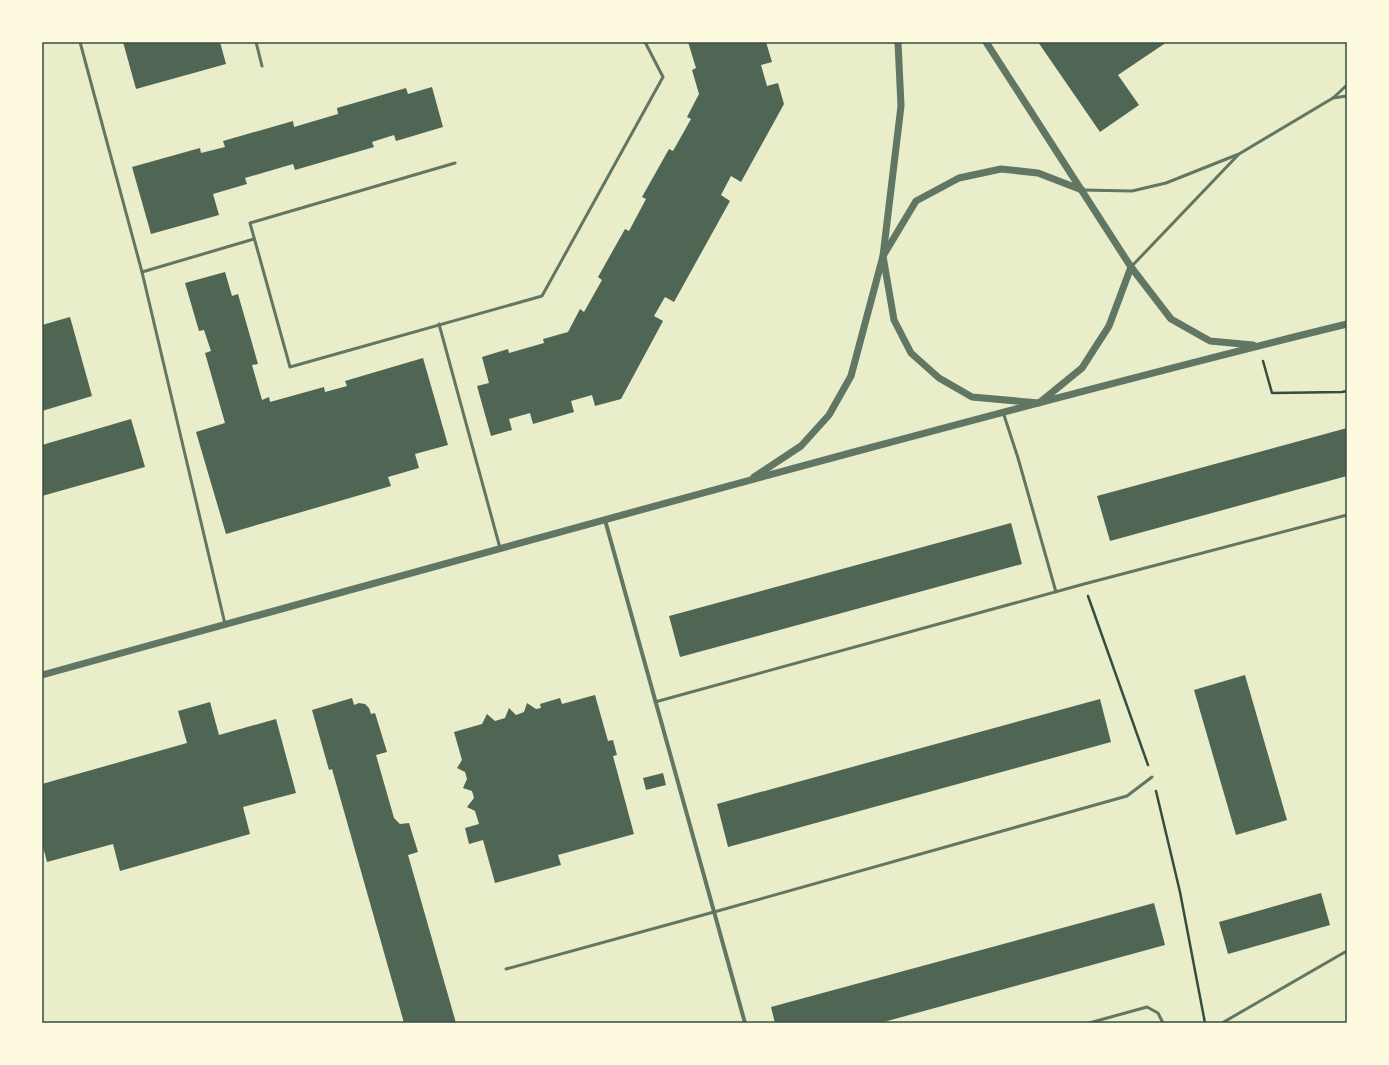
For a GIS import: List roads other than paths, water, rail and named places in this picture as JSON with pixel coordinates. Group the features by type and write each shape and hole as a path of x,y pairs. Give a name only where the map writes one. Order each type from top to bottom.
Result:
{"street":[{"path":"749,481 801,446 829,415 851,376 884,256 900,106 898,42"},
{"path":"986,42 1131,267 1171,319 1210,341 1259,345"},
{"path":"1082,190 1038,173 1002,169 959,178 916,201 884,256 894,320 911,353 939,378 972,397 1039,403 1082,368 1109,326 1131,267"},
{"path":"42,675 1003,412 1259,345 1347,324"},
{"path":"605,520 744,1023"}],"lane":[{"path":"80,42 142,272 225,624"},
{"path":"256,42 262,66"},
{"path":"455,163 250,223 290,367 542,296 663,77 645,42"},
{"path":"1082,190 1132,191 1166,183 1239,154 1333,98 1347,85"},
{"path":"1333,98 1347,96"},
{"path":"1131,267 1239,154"},
{"path":"142,272 254,239"},
{"path":"439,324 501,549"},
{"path":"1003,412 1018,458 1056,592"},
{"path":"655,702 1084,584 1347,515"},
{"path":"506,969 1126,796 1152,777"},
{"path":"1222,1023 1345,952 1347,954"},
{"path":"1089,1023 1147,1007 1158,1013 1164,1023"}]}
